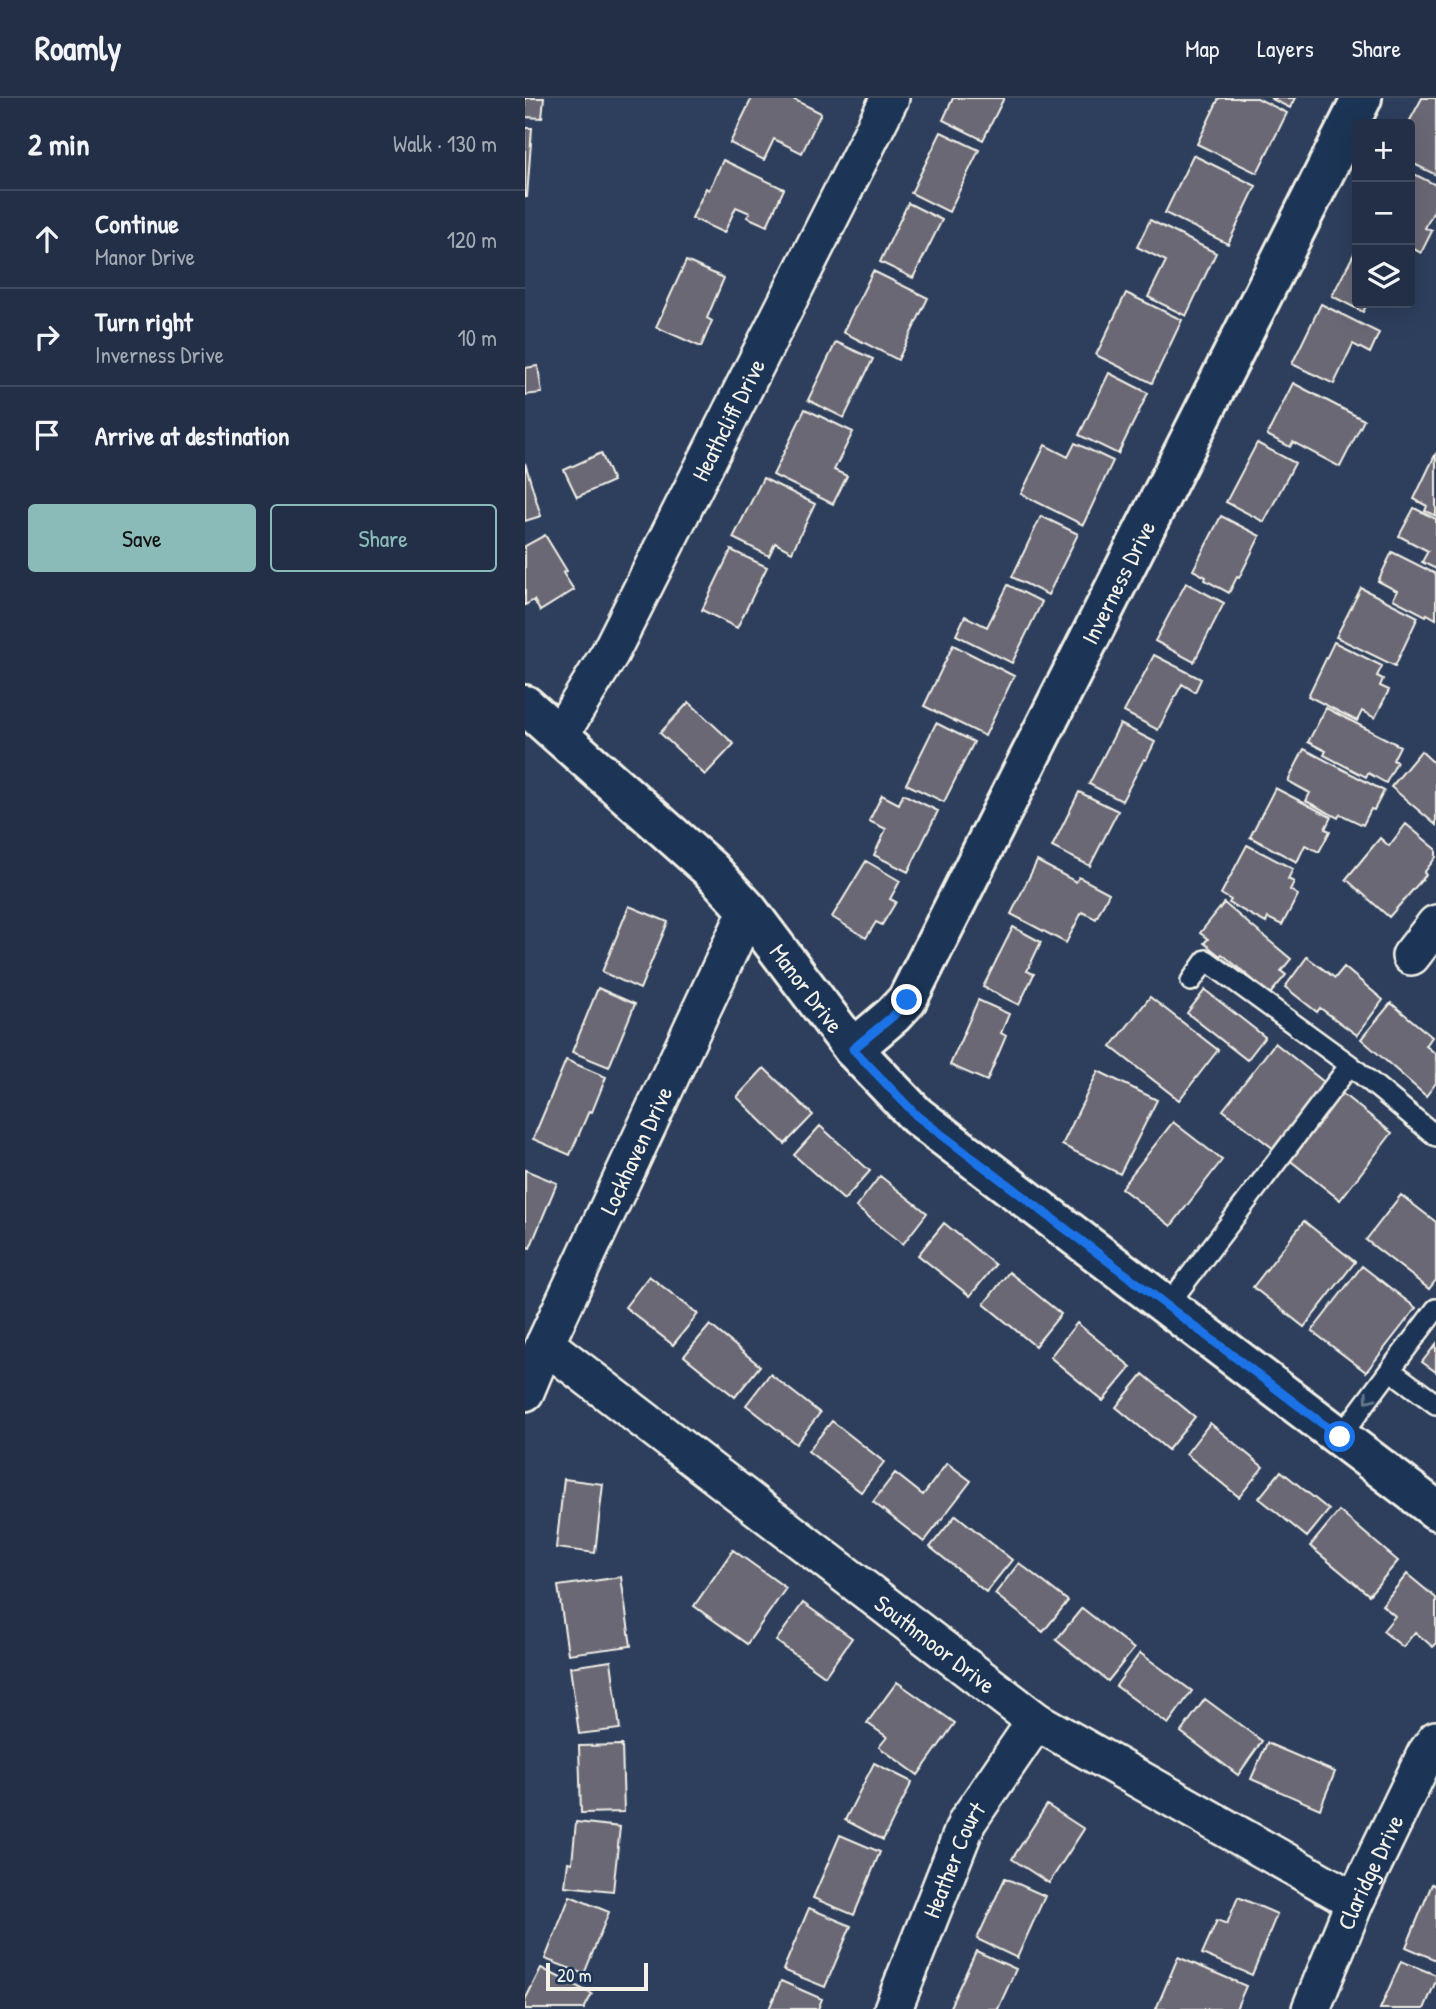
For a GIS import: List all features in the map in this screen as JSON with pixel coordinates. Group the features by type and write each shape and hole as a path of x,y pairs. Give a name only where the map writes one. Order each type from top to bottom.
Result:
{"street":[{"name":"Heathcliff Drive","path":"559,736 610,653 890,98"},
{"name":"Inverness Drive","path":"853,1049 893,1016 907,1000 1362,98"},
{"name":"Manor Drive","path":"525,705 710,869 748,910 853,1049 917,1116 1436,1510"},
{"name":"Lockhaven Drive","path":"525,1392 748,910"},
{"path":"1411,956 1436,923"},
{"name":"Southmoor Drive","path":"545,1344 1036,1721 1355,1901"},
{"name":"Heather Court","path":"893,2009 968,1822 1036,1721"},
{"name":"Claridge Drive","path":"1311,2009 1355,1901 1426,1754 1436,1740"}],"lane":[{"path":"1191,981 1206,960 1350,1065 1436,1136"},
{"path":"1167,1306 1350,1065"},
{"path":"1340,1437 1436,1310"},
{"path":"1390,1370 1436,1404"}],"building":[{"path":"525,98 544,98 542,118 525,117"},
{"path":"752,98 791,98 821,113 802,153 774,139 764,160 730,143"},
{"path":"953,98 1004,98 983,140 943,120"},
{"path":"1219,98 1257,98 1287,113 1257,173 1197,144"},
{"path":"1270,98 1295,98 1290,108"},
{"path":"1422,98 1436,98 1436,175 1415,164 1415,119 1411,119"},
{"path":"525,128 532,128 527,197 525,197"},
{"path":"941,132 979,150 949,212 911,193"},
{"path":"1193,155 1256,186 1228,244 1165,213"},
{"path":"723,160 784,189 767,226 747,217 750,213 736,207 724,233 692,218"},
{"path":"1415,174 1436,185 1436,207 1425,228 1432,231 1421,253 1415,250"},
{"path":"908,203 942,220 913,278 880,262"},
{"path":"1150,220 1216,253 1186,316 1148,297 1166,261 1137,247"},
{"path":"1352,258 1352,306 1332,296"},
{"path":"686,261 724,278 707,318 712,321 701,347 656,327"},
{"path":"873,271 928,298 898,360 843,332"},
{"path":"1126,293 1182,320 1152,383 1096,355"},
{"path":"1321,304 1379,333 1370,353 1353,344 1334,384 1292,364"},
{"path":"836,342 873,359 844,418 808,400"},
{"path":"538,366 542,393 525,395 525,368"},
{"path":"1109,373 1148,393 1118,454 1079,435"},
{"path":"1293,383 1364,420 1340,467 1293,442 1290,447 1267,435"},
{"path":"805,409 853,432 834,470 847,476 833,504 773,475"},
{"path":"1075,443 1113,461 1083,525 1021,494 1045,445 1068,457"},
{"path":"1257,443 1295,463 1264,522 1226,502"},
{"path":"601,453 613,481 577,497 564,470"},
{"path":"1436,453 1436,516 1425,511 1427,506 1414,499"},
{"path":"525,463 541,516 525,521"},
{"path":"763,478 815,504 792,552 775,543 769,556 733,538"},
{"path":"1414,508 1436,519 1436,569 1422,562 1428,551 1399,536"},
{"path":"1041,516 1078,534 1048,595 1012,577"},
{"path":"1221,516 1260,536 1229,593 1193,570"},
{"path":"545,535 567,571 563,573 574,590 540,611 534,600 525,605 525,546"},
{"path":"731,550 767,567 737,628 702,610"},
{"path":"1392,552 1436,574 1436,619 1393,599 1397,591 1378,581"},
{"path":"1186,583 1224,603 1194,662 1155,641"},
{"path":"1008,585 1042,602 1012,663 956,635 965,616 987,627"},
{"path":"1361,588 1418,617 1395,666 1336,637"},
{"path":"1334,642 1382,666 1377,676 1383,679 1380,686 1389,690 1375,718 1362,711 1357,721 1308,696"},
{"path":"953,645 1014,676 985,736 924,706"},
{"path":"1154,655 1201,679 1195,692 1182,684 1158,730 1124,712"},
{"path":"689,702 734,744 705,775 660,733"},
{"path":"1326,708 1400,746 1393,760 1397,762 1386,783 1368,773 1366,777 1324,755 1326,751 1308,742"},
{"path":"936,723 974,742 944,802 906,784"},
{"path":"1120,724 1155,742 1122,801 1089,784"},
{"path":"1304,749 1384,791 1363,825 1340,814 1338,818 1306,801 1310,793 1288,781"},
{"path":"1421,751 1436,765 1436,825 1391,787"},
{"path":"1275,788 1331,817 1325,829 1330,831 1319,852 1305,845 1297,862 1250,837"},
{"path":"1079,792 1118,811 1090,866 1052,847"},
{"path":"903,794 938,811 908,872 874,855 886,829 869,821 882,795 899,804"},
{"path":"1406,824 1436,849 1436,857 1424,873 1426,875 1389,917 1346,879 1380,838 1389,846"},
{"path":"1247,845 1293,869 1288,879 1294,882 1290,890 1298,895 1282,925 1268,918 1266,923 1229,903 1231,900 1221,894"},
{"path":"866,861 900,881 890,899 896,902 882,925 876,922 866,938 832,917"},
{"path":"1037,861 1076,882 1079,877 1109,893 1096,919 1082,912 1066,943 1011,914"},
{"path":"1224,903 1291,959 1281,971 1286,975 1270,994 1222,954 1220,956 1204,943 1208,939 1200,933"},
{"path":"629,906 668,922 640,989 602,972"},
{"path":"1013,927 1041,942 1027,971 1034,974 1019,1005 983,987"},
{"path":"1307,957 1335,978 1344,967 1383,1000 1357,1035 1320,1008 1317,1012 1285,987"},
{"path":"598,988 635,1004 609,1067 572,1052"},
{"path":"1205,990 1265,1037 1247,1060 1187,1013"},
{"path":"1150,997 1218,1050 1179,1100 1111,1047"},
{"path":"978,1000 1009,1014 1001,1033 1006,1036 987,1081 950,1065"},
{"path":"1391,1003 1432,1037 1426,1046 1436,1054 1436,1083 1426,1096 1361,1039"},
{"path":"1275,1043 1329,1086 1278,1152 1223,1110"},
{"path":"566,1060 606,1077 570,1155 533,1139"},
{"path":"764,1068 813,1115 785,1144 737,1097"},
{"path":"1098,1071 1157,1100 1120,1174 1062,1145"},
{"path":"1339,1091 1392,1133 1340,1200 1287,1158"},
{"path":"1173,1122 1222,1160 1171,1226 1121,1188"},
{"path":"820,1126 870,1171 844,1200 794,1155"},
{"path":"525,1170 557,1183 530,1248 525,1246"},
{"path":"880,1176 927,1213 903,1244 856,1207"},
{"path":"1401,1195 1436,1222 1436,1280 1429,1289 1366,1240"},
{"path":"1304,1221 1355,1262 1304,1327 1253,1287"},
{"path":"944,1223 995,1265 970,1296 918,1255"},
{"path":"1362,1266 1416,1308 1366,1372 1312,1331"},
{"path":"1009,1272 1061,1314 1035,1346 984,1304"},
{"path":"649,1276 698,1314 673,1345 625,1307"},
{"path":"1077,1323 1131,1367 1103,1401 1050,1357"},
{"path":"710,1325 760,1366 735,1397 684,1356"},
{"path":"1436,1344 1436,1372 1422,1362"},
{"path":"770,1374 820,1413 796,1444 746,1405"},
{"path":"1143,1374 1195,1417 1168,1450 1116,1407"},
{"path":"832,1421 884,1462 861,1492 808,1451"},
{"path":"1210,1423 1263,1467 1239,1497 1186,1454"},
{"path":"947,1463 971,1481 924,1542 873,1502 895,1473 923,1495"},
{"path":"1281,1471 1329,1510 1307,1537 1259,1498"},
{"path":"564,1479 603,1484 595,1553 556,1548"},
{"path":"1339,1511 1398,1561 1369,1595 1310,1546"},
{"path":"956,1515 1012,1560 986,1592 930,1547"},
{"path":"733,1550 786,1588 747,1644 694,1606"},
{"path":"1019,1563 1068,1601 1043,1632 995,1594"},
{"path":"1407,1574 1436,1598 1436,1644 1433,1647 1415,1632 1403,1647 1383,1631 1395,1616 1382,1605"},
{"path":"621,1577 631,1646 568,1654 558,1586"},
{"path":"803,1603 852,1638 825,1676 776,1641"},
{"path":"1082,1608 1134,1649 1108,1681 1056,1640"},
{"path":"1140,1653 1192,1691 1168,1724 1116,1686"},
{"path":"611,1661 620,1729 579,1734 570,1667"},
{"path":"897,1682 955,1723 918,1775 879,1747 887,1737 867,1723"},
{"path":"1205,1699 1262,1741 1238,1775 1181,1732"},
{"path":"1267,1743 1335,1772 1320,1809 1251,1779"},
{"path":"622,1745 624,1812 581,1813 579,1746"},
{"path":"874,1763 912,1782 883,1840 845,1820"},
{"path":"1047,1805 1084,1829 1049,1883 1012,1859"},
{"path":"576,1822 620,1827 613,1891 565,1886 568,1862 572,1863"},
{"path":"840,1835 880,1852 854,1915 813,1898"},
{"path":"1005,1878 1045,1896 1017,1958 977,1939"},
{"path":"1432,1884 1436,1886 1436,1960 1406,1947"},
{"path":"570,1896 609,1912 584,1974 545,1959"},
{"path":"1238,1897 1277,1914 1252,1975 1202,1954 1217,1920 1227,1924"},
{"path":"809,1908 851,1926 825,1987 783,1970"},
{"path":"976,1951 1016,1969 998,2009 949,2009"},
{"path":"1178,1957 1246,1986 1236,2009 1156,2009"},
{"path":"1401,1961 1436,1975 1424,2009 1380,2009"},
{"path":"541,1968 592,1994 584,2009 525,2009 525,2000"},
{"path":"781,1981 822,1999 818,2009 769,2009"}],"route":[{"path":"907,1000 893,1016 853,1049 917,1116 1340,1437"}]}
